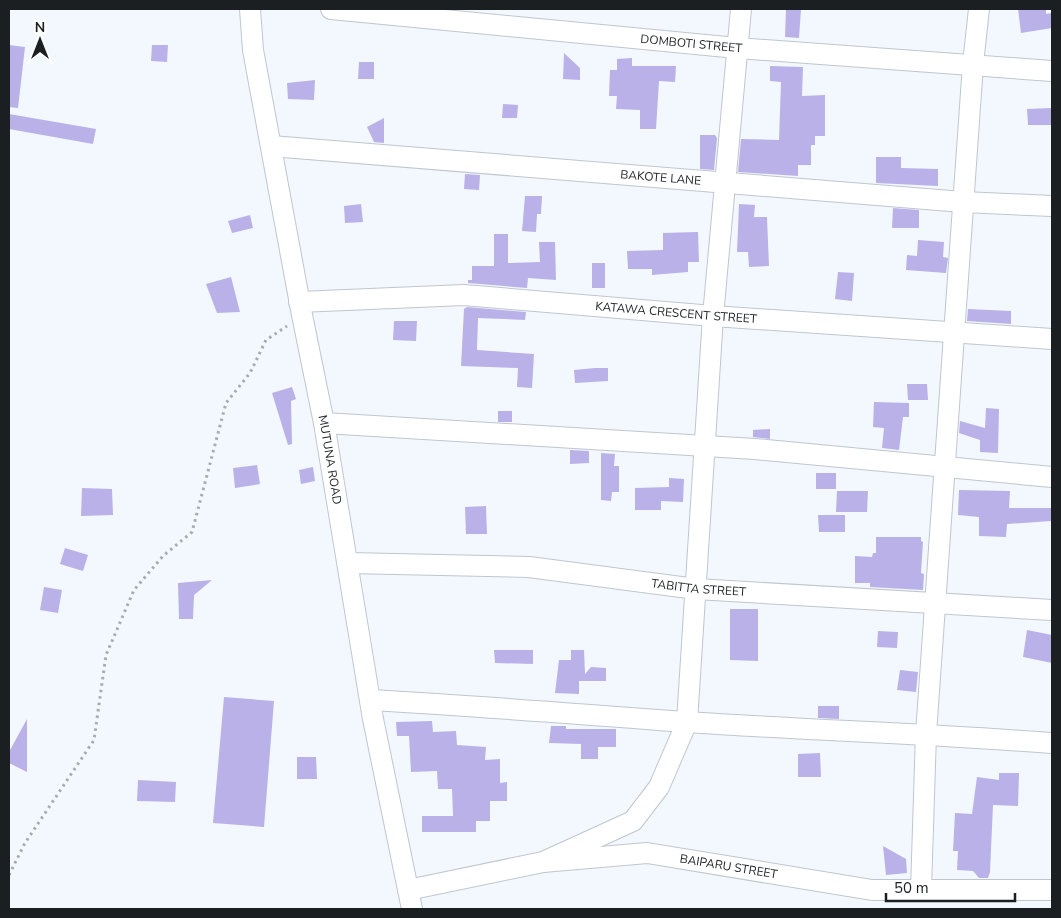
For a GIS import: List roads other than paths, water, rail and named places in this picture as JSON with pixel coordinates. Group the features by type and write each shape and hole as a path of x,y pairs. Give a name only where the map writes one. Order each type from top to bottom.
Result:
{"street":[{"name":"MUTUNA ROAD","path":"250,9 253,50 270,146 300,309 324,423 370,700 410,900"},
{"name":"DOMBOTI STREET","path":"331,9 737,48 1052,70"},
{"path":"543,862 633,821 659,787 687,722 713,316 741,9"},
{"path":"921,890 926,734 973,64 979,9"},
{"name":"BAKOTE LANE","path":"270,146 963,202 1052,206"},
{"name":"KATAWA CRESCENT STREET","path":"300,309 464,296 713,316 1052,339"},
{"path":"324,423 705,445 1052,477"},
{"name":"TABITTA STREET","path":"348,563 529,567 696,589 1052,610"},
{"path":"370,700 546,710 687,722 926,734 1052,743"},
{"name":"BAIPARU STREET","path":"410,900 543,862 647,853 872,890 1052,890"}]}
